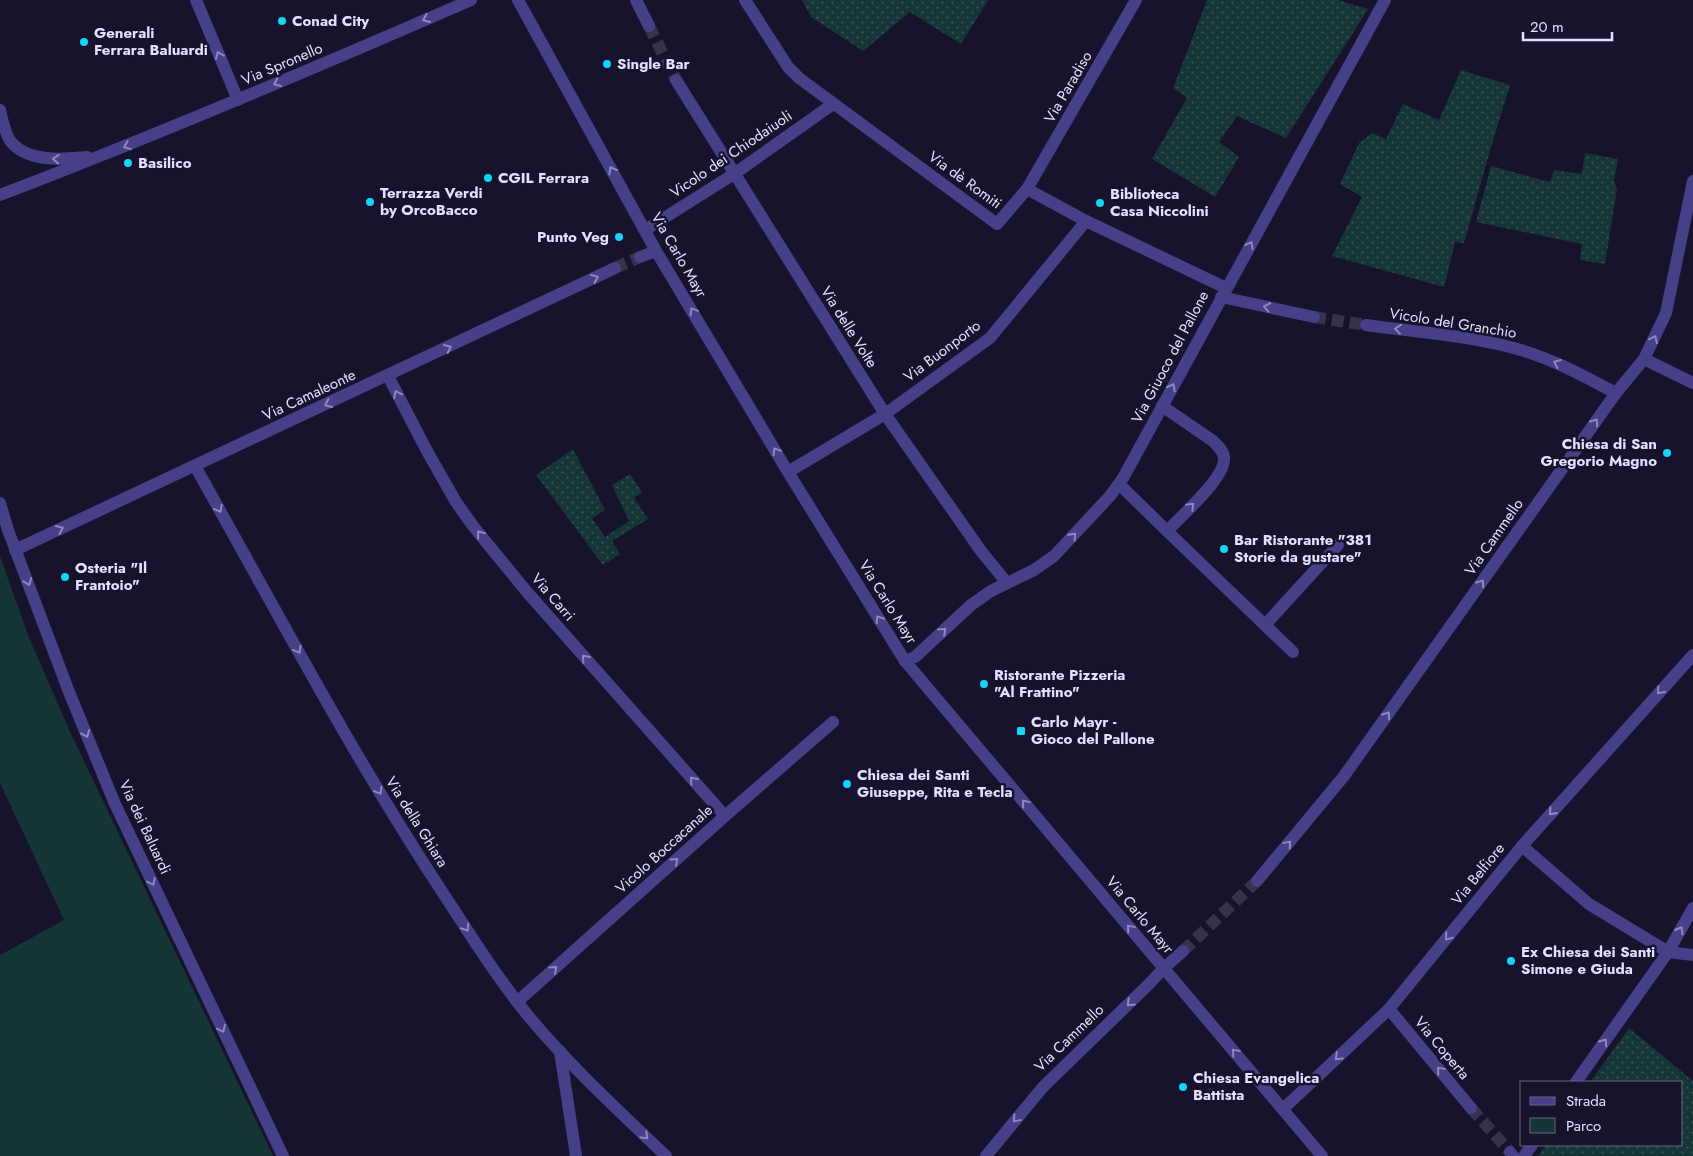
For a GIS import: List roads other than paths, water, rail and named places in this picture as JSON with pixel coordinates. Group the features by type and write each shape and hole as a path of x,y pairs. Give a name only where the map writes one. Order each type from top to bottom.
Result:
{"street":[{"path":"196,0 238,100"},
{"name":"Via Spronello","path":"0,195 238,100 471,0"},
{"name":"Via Carlo Mayr","path":"518,0 656,250 788,472 905,661 1322,1156"},
{"path":"636,0 649,26"},
{"name":"Via dè Romiti","path":"745,0 788,67 799,78 997,224 1027,189"},
{"name":"Via Paradiso","path":"1027,189 1136,0"},
{"name":"Via Giuoco del Pallone","path":"905,661 915,657 971,605 1006,583 1034,570 1054,556 1119,484 1385,0"},
{"name":"Via delle Volte","path":"676,80 885,414 981,551 1006,583"},
{"name":"Vicolo dei Chiodaiuoli","path":"645,230 734,174 833,104"},
{"name":"Via Spronello","path":"0,110 12,143 29,155 57,160 104,155"},
{"name":"Via Cammello","path":"1257,881 1344,776 1616,393 1644,359 1666,313 1693,181"},
{"path":"1027,189 1223,293 1314,317"},
{"name":"Via Buonporto","path":"788,472 885,414 990,338 1086,221"},
{"path":"640,257 656,250"},
{"name":"Via Camaleonte","path":"15,550 615,268"},
{"name":"Vicolo del Granchio","path":"1366,325 1462,338 1520,350 1556,362 1616,393"},
{"path":"1644,359 1693,383"},
{"name":"Via Carri","path":"388,376 427,451 456,502 473,526 527,592 725,816"},
{"path":"1162,406 1212,441 1224,454 1225,460 1212,484 1167,531"},
{"name":"Via della Ghiara","path":"195,466 367,773 425,866 481,950 518,1002 560,1052 666,1156"},
{"path":"1119,484 1293,652"},
{"name":"Via dei Baluardi","path":"0,503 15,550 69,692 115,804 282,1156"},
{"path":"1265,625 1338,546"},
{"name":"Via Belfiore","path":"1283,1109 1389,1009 1522,846 1693,655"},
{"name":"Vicolo Boccacanale","path":"518,1002 725,816 834,722"},
{"path":"1522,846 1589,904 1668,952 1693,955"},
{"path":"1577,1081 1668,952 1693,908"},
{"name":"Via Cammello","path":"986,1156 1043,1087 1183,951"},
{"name":"Via Coperta","path":"1389,1009 1471,1108"},
{"path":"560,1052 576,1156"}],"tunnel":[{"path":"649,26 676,80"},
{"path":"615,268 640,257"},
{"path":"1314,317 1366,325"},
{"path":"1183,951 1257,881"},
{"path":"1471,1108 1510,1152"}],"place":[{"name":"Conad City","path":"282,21"},
{"name":"Generali Ferrara Baluardi","path":"84,42"},
{"name":"Single Bar","path":"607,64"},
{"name":"Basilico","path":"128,163"},
{"name":"CGIL Ferrara","path":"488,178"},
{"name":"Terrazza Verdi by OrcoBacco","path":"370,202"},
{"name":"Biblioteca Casa Niccolini","path":"1100,203"},
{"name":"Punto Veg","path":"619,237"},
{"name":"Chiesa di San Gregorio Magno","path":"1667,453"},
{"name":"Bar Ristorante \"381 Storie da gustare\"","path":"1224,549"},
{"name":"Osteria \"Il Frantoio\"","path":"65,577"},
{"name":"Ristorante Pizzeria \"Al Frattino\"","path":"984,684"},
{"name":"Carlo Mayr - Gioco del Pallone","path":"1021,731"},
{"name":"Chiesa dei Santi Giuseppe, Rita e Tecla","path":"847,784"},
{"name":"Ex Chiesa dei Santi Simone e Giuda","path":"1511,961"},
{"name":"Chiesa Evangelica Battista","path":"1183,1087"}]}
